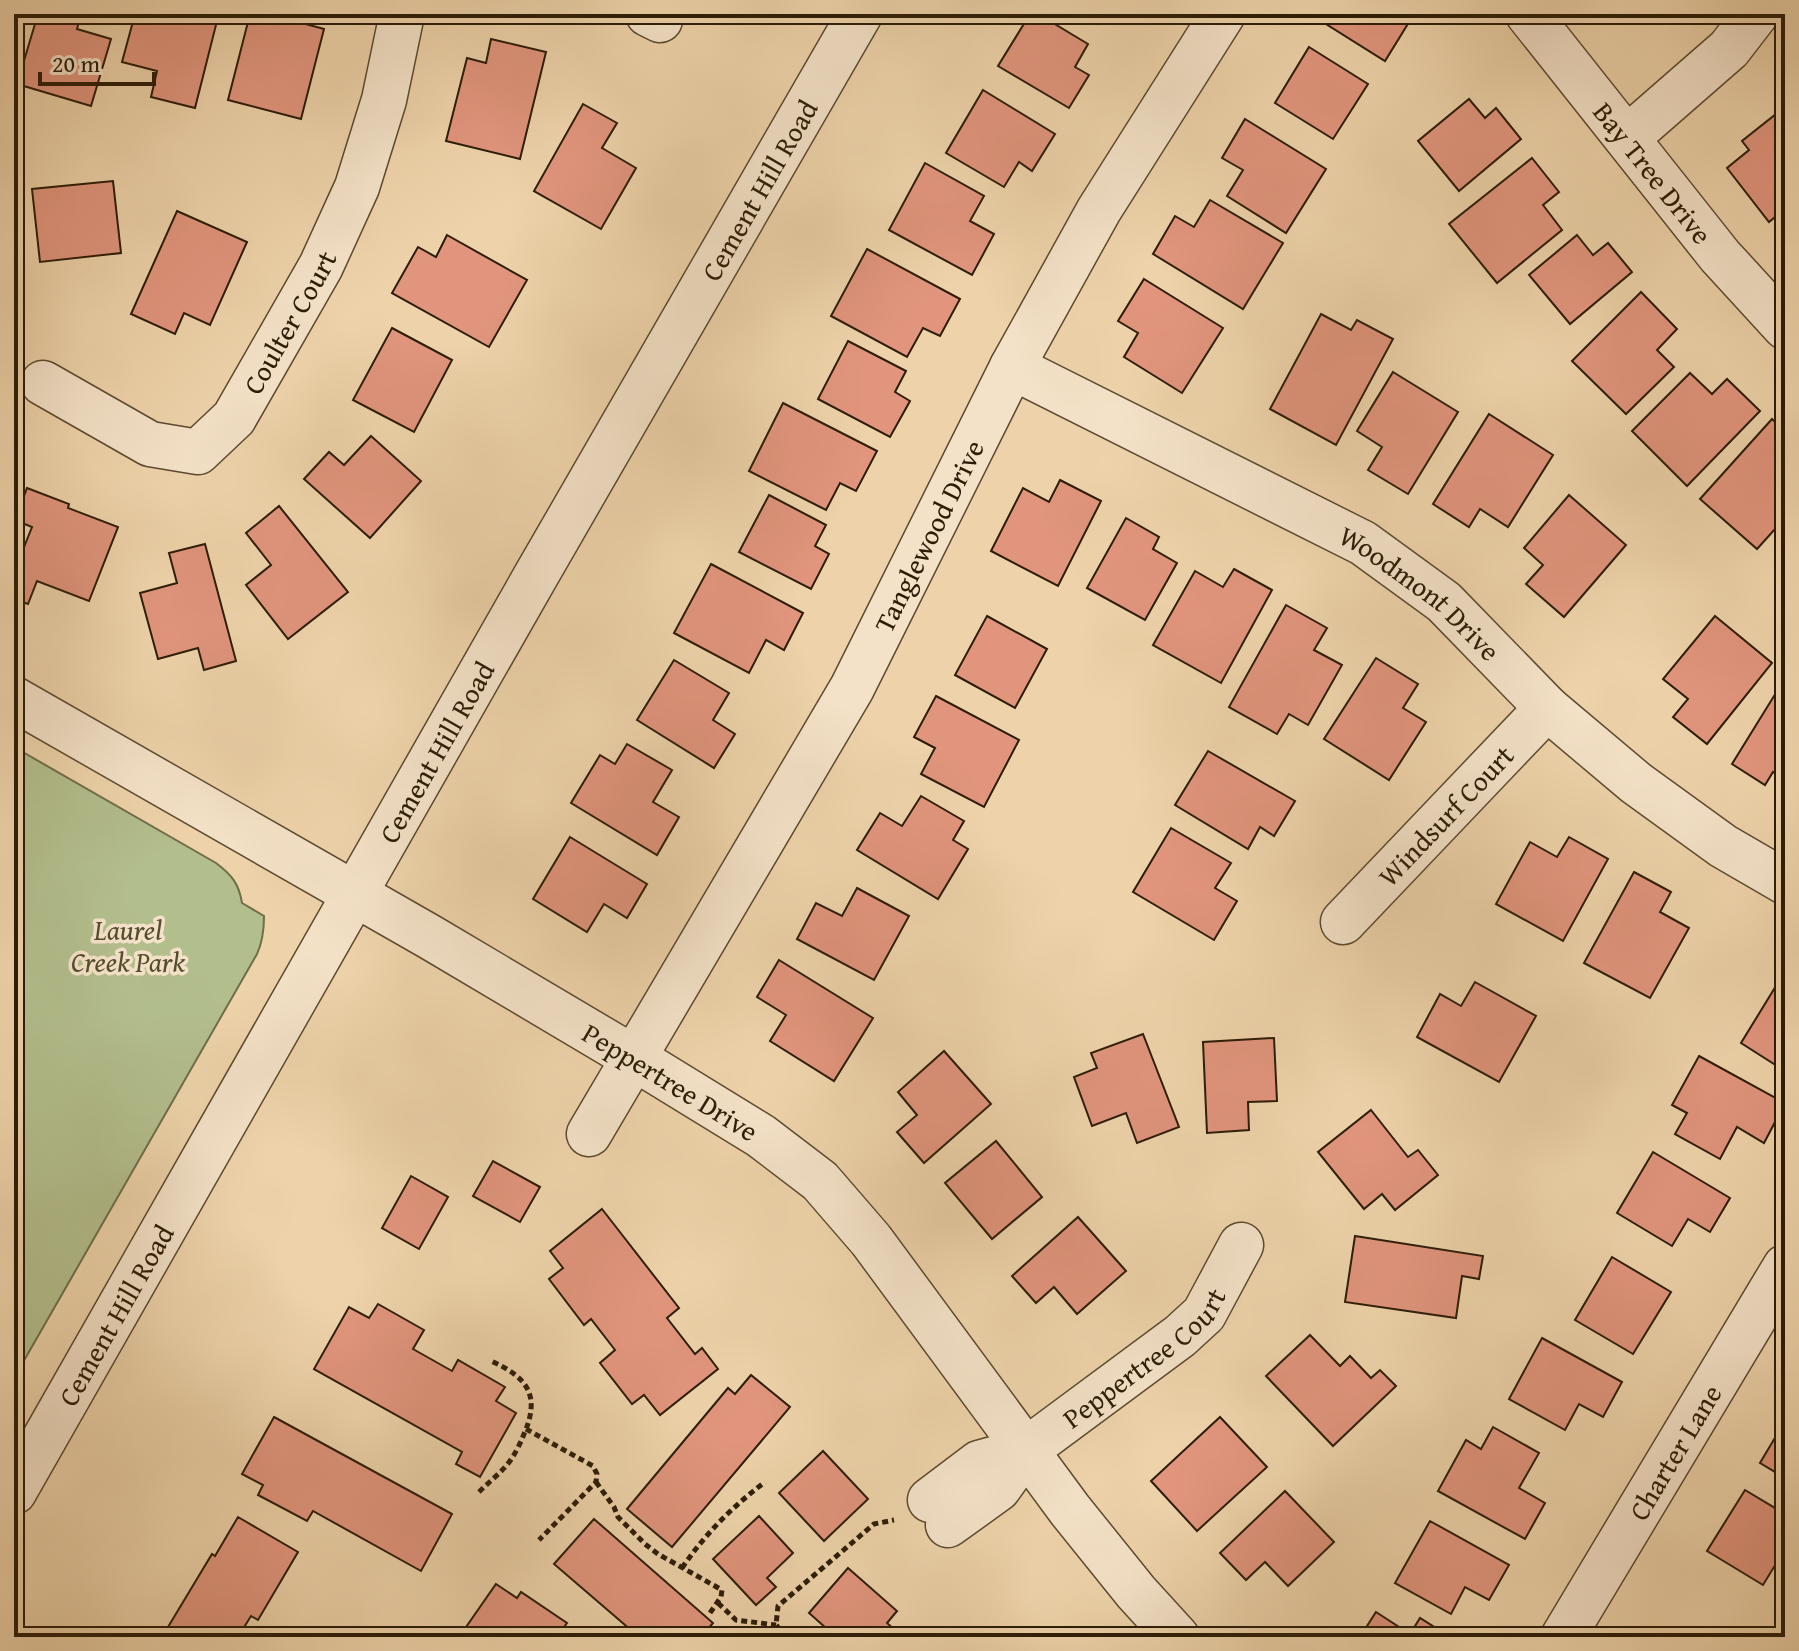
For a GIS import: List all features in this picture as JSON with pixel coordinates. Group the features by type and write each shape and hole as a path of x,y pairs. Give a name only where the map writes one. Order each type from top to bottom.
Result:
{"street":[{"name":"Coulter Court","path":"43,383 150,444 198,452 234,418 321,266 357,187 384,100 402,14"},
{"name":"Cement Hill Road","path":"14,1492 860,14"},
{"name":"Tanglewood Drive","path":"589,1134 852,688 1012,367 1099,210 1223,14"},
{"name":"Bay Tree Drive","path":"1528,14 1720,256 1785,327"},
{"path":"1627,138 1729,49 1756,14"},
{"name":"Woodmont Drive","path":"1012,367 1363,543 1444,602 1547,708 1636,783 1723,846 1785,882"},
{"name":"Peppertree Drive","path":"14,699 634,1058 761,1136 820,1181 871,1240 1070,1510 1126,1581 1177,1637"},
{"name":"Windsurf Court","path":"1343,922 1547,708"},
{"name":"Peppertree Court","path":"1026,1450 1180,1336 1204,1314 1241,1245"},
{"name":"Charter Lane","path":"1563,1637 1785,1267"},
{"path":"926,1515 979,1463 1026,1450"}],"path":[{"path":"479,1492 508,1464 526,1429 532,1406 530,1394 512,1371 491,1361"},
{"path":"526,1429 593,1466 597,1474 596,1482 539,1540"},
{"path":"596,1482 618,1517 658,1554 722,1590 718,1603 710,1613"},
{"path":"682,1568 719,1521 765,1482"},
{"path":"776,1625 778,1606 874,1524 926,1515"},
{"path":"718,1603 736,1620 776,1625 787,1637"}],"green space":[{"name":"Laurel Creek Park","path":"14,747 216,863 234,880 242,903 264,916 263,935 257,954 14,1378"}],"building":[{"path":"38,14 81,14 77,29 111,39 91,106 17,84"},
{"path":"135,14 208,14 218,17 195,108 151,97 157,71 122,62"},
{"path":"250,14 292,14 291,20 324,29 301,119 228,100"},
{"path":"1030,14 1038,14 1088,44 1075,67 1089,75 1069,108 998,66"},
{"path":"1080,14 1104,14 1097,24"},
{"path":"1310,14 1414,14 1385,61"},
{"path":"491,39 546,52 520,159 446,141 467,58 486,63"},
{"path":"1309,47 1368,84 1333,139 1275,103"},
{"path":"983,90 1055,134 1032,171 1019,162 1004,187 946,153"},
{"path":"1469,99 1485,118 1496,108 1521,139 1459,191 1418,141"},
{"path":"583,104 617,123 602,148 636,168 601,229 534,191"},
{"path":"1776,114 1785,126 1785,209 1769,222 1727,168 1749,150 1742,141"},
{"path":"1245,119 1326,169 1286,233 1227,196 1243,170 1222,158"},
{"path":"1532,158 1559,192 1543,205 1562,230 1497,283 1449,224"},
{"path":"925,163 984,196 970,221 994,234 972,275 889,230"},
{"path":"113,181 121,253 40,262 32,189"},
{"path":"1210,200 1283,243 1243,309 1153,254 1175,216 1194,227"},
{"path":"177,211 247,242 210,325 184,313 175,334 131,314"},
{"path":"447,235 527,280 489,347 392,293 418,247 436,257"},
{"path":"1577,235 1593,255 1608,243 1632,272 1570,324 1529,275"},
{"path":"867,249 960,299 940,336 923,328 907,357 831,316"},
{"path":"1144,279 1223,328 1182,393 1124,357 1138,333 1118,321"},
{"path":"1641,292 1677,329 1657,350 1674,367 1626,414 1572,361"},
{"path":"1321,314 1351,330 1357,320 1393,339 1336,445 1270,409"},
{"path":"392,328 452,360 414,432 353,400"},
{"path":"848,341 906,371 895,392 910,401 890,437 818,399"},
{"path":"1393,372 1458,412 1408,494 1368,470 1382,447 1357,431"},
{"path":"1690,373 1712,394 1727,379 1760,411 1687,486 1632,431"},
{"path":"783,403 877,451 856,491 840,483 826,510 749,471"},
{"path":"1489,414 1553,455 1508,527 1480,509 1469,527 1433,504"},
{"path":"1772,419 1785,431 1785,518 1757,549 1700,499"},
{"path":"371,436 421,481 370,538 304,479 329,452 344,465"},
{"path":"1060,480 1101,501 1058,586 991,551 1023,488 1049,502"},
{"path":"27,488 118,527 89,601 37,581 28,604 14,599 14,572 32,527 15,520"},
{"path":"769,495 826,525 815,546 829,554 811,589 739,552"},
{"path":"1569,495 1626,545 1564,617 1526,584 1543,565 1524,548"},
{"path":"279,506 348,592 288,639 246,585 271,565 246,533"},
{"path":"1126,518 1159,537 1153,549 1177,563 1145,620 1087,588"},
{"path":"205,544 236,661 204,670 198,648 158,659 140,593 177,583 169,553"},
{"path":"711,564 803,613 784,650 766,640 749,673 674,633"},
{"path":"1234,569 1272,590 1221,683 1153,645 1195,571 1223,587"},
{"path":"1286,605 1327,628 1314,650 1342,665 1308,725 1289,714 1277,734 1229,707"},
{"path":"987,616 1047,649 1015,708 955,675"},
{"path":"1715,616 1772,663 1707,744 1673,717 1688,699 1663,679"},
{"path":"1376,658 1418,684 1403,708 1426,722 1389,780 1324,739"},
{"path":"674,660 729,693 713,720 735,734 714,768 637,720"},
{"path":"936,696 1019,740 984,807 921,774 935,748 914,737"},
{"path":"1774,696 1785,702 1785,780 1773,772 1765,785 1732,764"},
{"path":"627,744 672,770 653,802 679,817 657,855 571,803 600,755 615,764"},
{"path":"1208,751 1295,801 1274,836 1260,827 1248,849 1175,805"},
{"path":"921,796 964,821 953,840 968,849 938,899 857,850 880,813 902,826"},
{"path":"1171,828 1231,863 1215,888 1237,901 1214,940 1133,892"},
{"path":"570,837 647,884 627,918 604,904 587,932 533,899"},
{"path":"1569,837 1608,859 1563,941 1496,904 1530,842 1557,857"},
{"path":"1634,872 1671,892 1660,912 1689,928 1650,998 1584,963"},
{"path":"857,888 909,916 874,980 797,939 816,903 842,916"},
{"path":"779,960 873,1018 834,1081 770,1041 786,1015 757,997"},
{"path":"1779,981 1785,985 1785,1071 1741,1043"},
{"path":"1475,982 1536,1016 1499,1082 1417,1037 1440,994 1461,1006"},
{"path":"1143,1034 1179,1127 1137,1143 1126,1113 1092,1126 1074,1077 1097,1068 1091,1053"},
{"path":"1274,1038 1277,1101 1248,1102 1249,1130 1207,1133 1203,1042"},
{"path":"944,1051 991,1104 924,1163 897,1132 917,1115 898,1092"},
{"path":"1699,1056 1785,1103 1764,1143 1737,1127 1720,1159 1675,1134 1687,1113 1672,1105"},
{"path":"1371,1110 1408,1157 1418,1150 1438,1175 1395,1210 1382,1194 1364,1209 1318,1152"},
{"path":"996,1141 1042,1197 992,1239 945,1183"},
{"path":"1653,1152 1730,1198 1710,1232 1688,1219 1672,1246 1617,1213"},
{"path":"493,1161 540,1187 520,1222 473,1196"},
{"path":"411,1176 448,1197 419,1249 382,1228"},
{"path":"602,1209 679,1308 667,1318 695,1354 702,1348 718,1369 660,1415 644,1395 632,1404 600,1363 615,1350 591,1319 584,1325 549,1279 563,1268 550,1251"},
{"path":"1078,1217 1126,1271 1077,1314 1054,1287 1036,1303 1012,1276"},
{"path":"1355,1236 1483,1256 1479,1279 1462,1276 1456,1318 1345,1302"},
{"path":"1612,1257 1671,1292 1633,1354 1575,1320"},
{"path":"378,1304 424,1330 413,1349 452,1371 458,1360 505,1387 496,1401 516,1413 480,1477 456,1464 462,1452 314,1369 349,1307 369,1318"},
{"path":"1310,1335 1340,1366 1350,1356 1371,1378 1380,1370 1396,1386 1333,1446 1266,1376"},
{"path":"1542,1338 1622,1382 1603,1417 1579,1404 1565,1430 1509,1399"},
{"path":"751,1375 790,1407 672,1547 627,1509 728,1388 735,1394"},
{"path":"274,1417 452,1514 421,1571 313,1511 307,1521 258,1495 263,1485 242,1474"},
{"path":"1220,1417 1267,1467 1197,1531 1151,1481"},
{"path":"1782,1426 1785,1428 1785,1478 1760,1463"},
{"path":"1493,1427 1539,1453 1519,1488 1545,1503 1525,1539 1438,1491 1466,1440 1481,1449"},
{"path":"823,1451 868,1499 824,1541 779,1493"},
{"path":"1745,1490 1785,1514 1785,1549 1763,1585 1707,1551"},
{"path":"1285,1491 1334,1542 1288,1586 1265,1562 1246,1580 1220,1553"},
{"path":"759,1516 793,1553 767,1578 776,1587 756,1605 713,1559"},
{"path":"238,1517 298,1552 258,1620 251,1616 238,1637 162,1637 212,1554 215,1556"},
{"path":"594,1519 713,1623 701,1637 639,1637 554,1564"},
{"path":"1430,1521 1509,1565 1489,1600 1465,1587 1451,1614 1395,1583"},
{"path":"848,1568 897,1611 887,1623 903,1637 836,1637 809,1613"},
{"path":"496,1584 517,1598 521,1592 567,1623 559,1634 563,1637 475,1637 464,1630"},
{"path":"1376,1612 1410,1634 1420,1618 1450,1637 1360,1637"}]}
